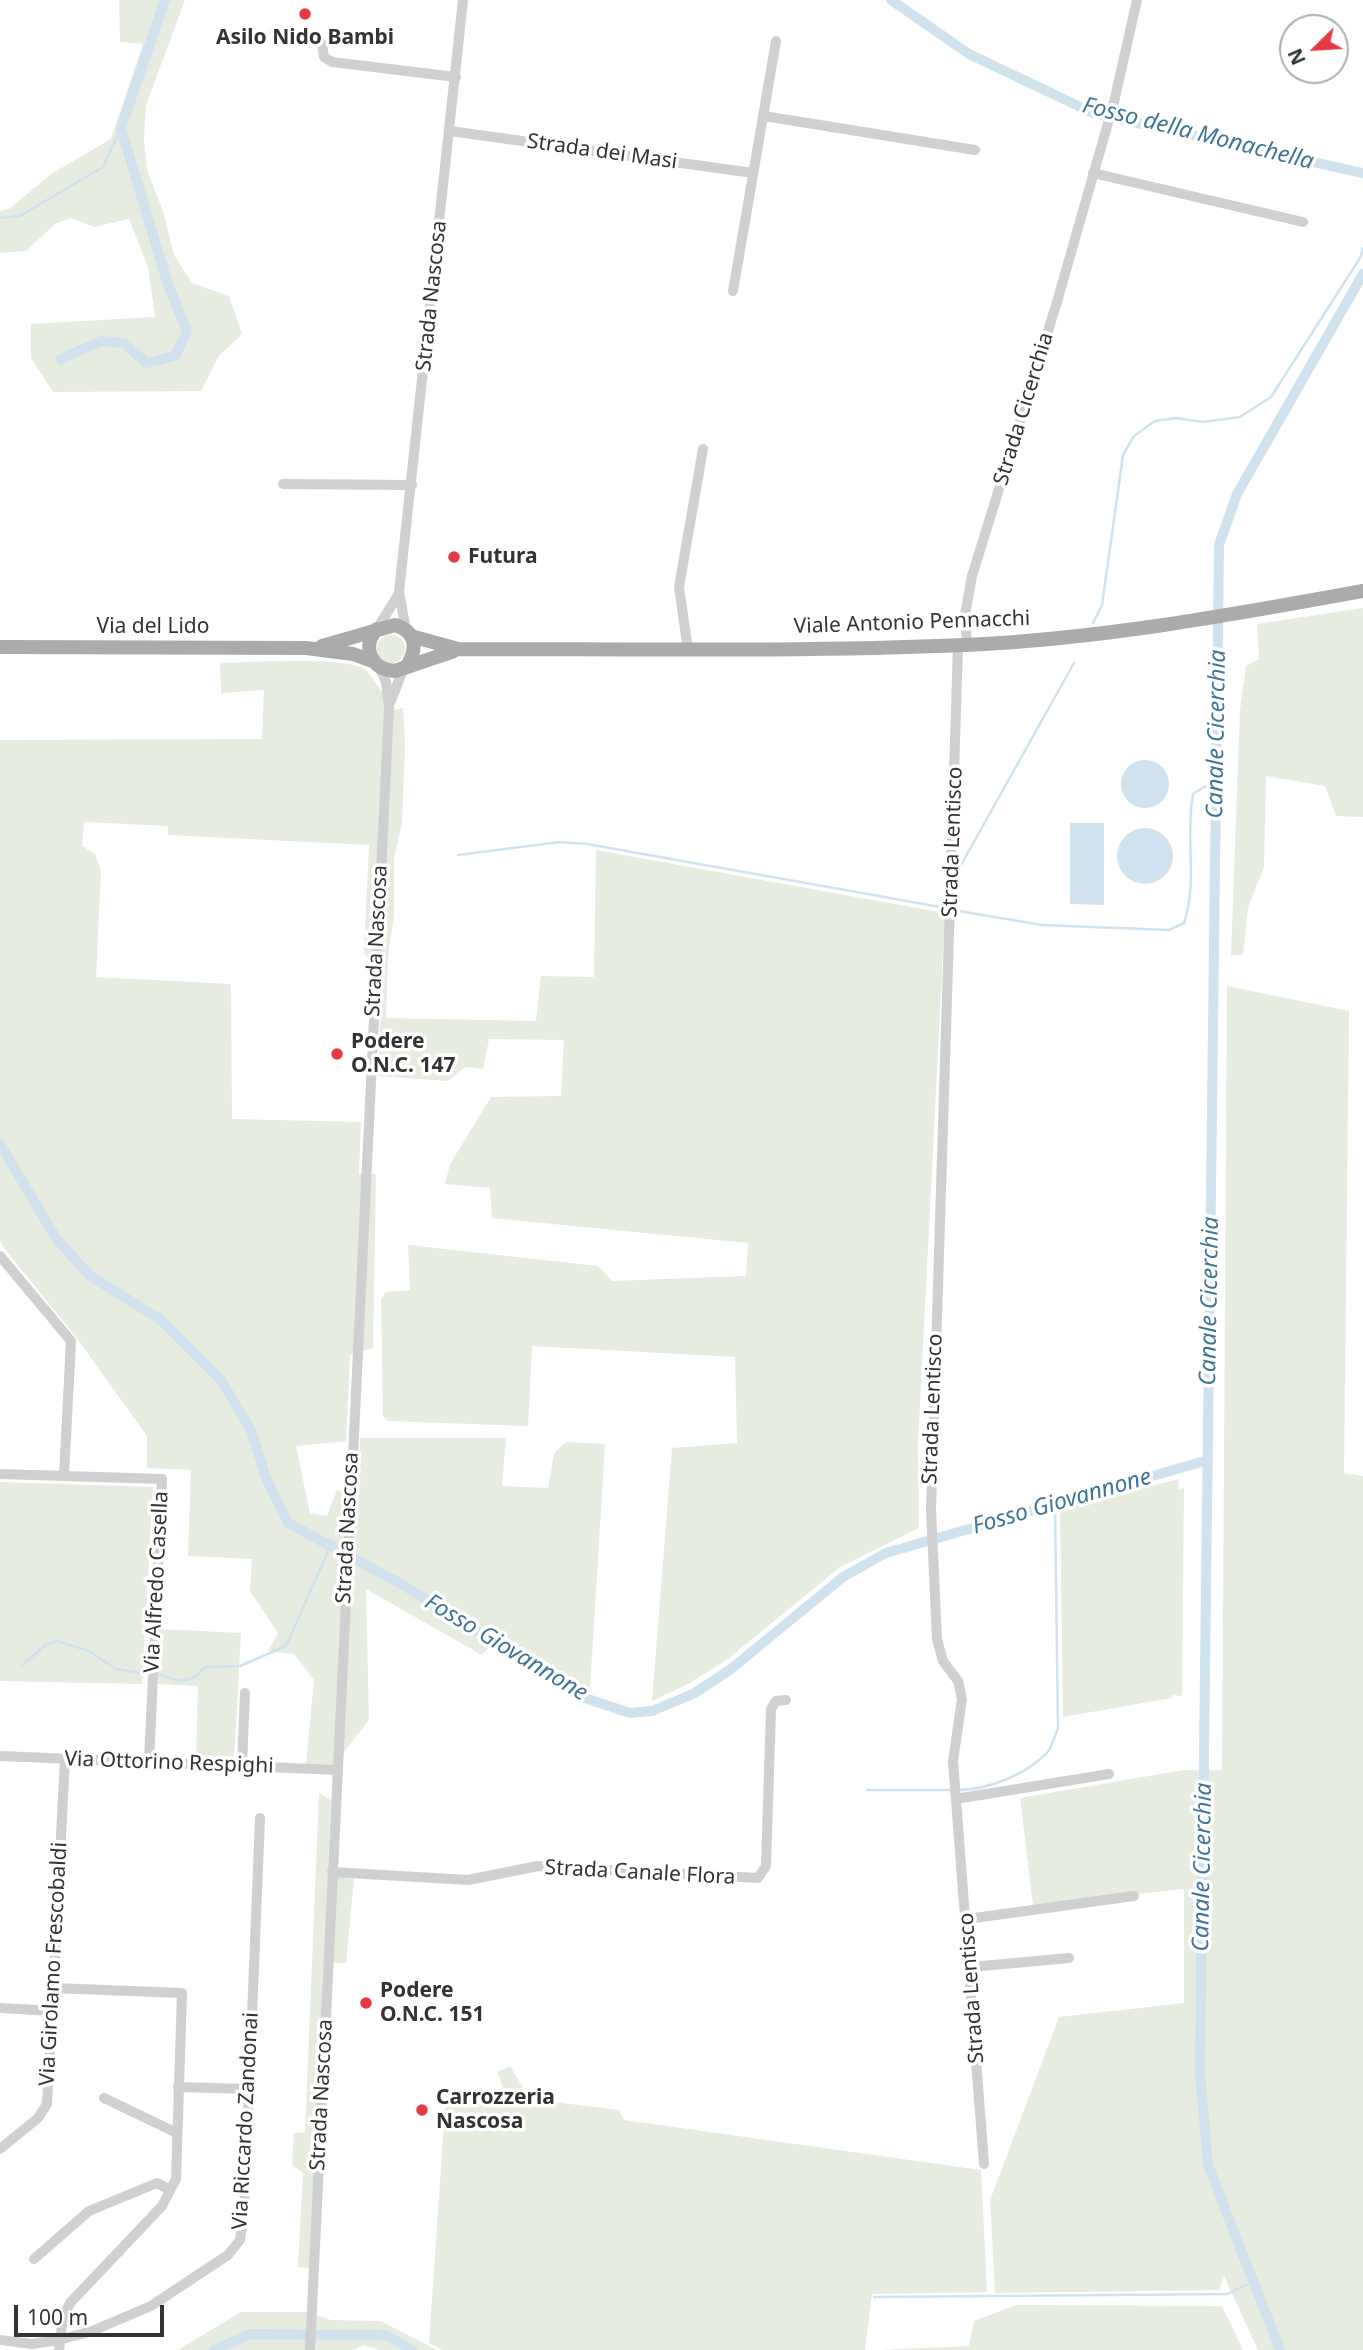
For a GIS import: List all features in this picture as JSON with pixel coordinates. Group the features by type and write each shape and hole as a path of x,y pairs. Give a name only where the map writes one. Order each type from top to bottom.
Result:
{"main road":[{"name":"Viale Antonio Pennacchi","path":"406,665 458,649 688,650 962,645 1197,621 1363,590"},
{"path":"395,625 409,633 415,650 406,665 395,671 375,664 368,647 377,629 395,625"},
{"name":"Via del Lido","path":"306,649 354,639 377,629"},
{"name":"Viale Antonio Pennacchi","path":"409,633 458,649"},
{"name":"Via del Lido","path":"0,647 306,649 352,654 375,664"}],"street":[{"name":"Strada Nascosa","path":"409,633 399,592 463,0"},
{"name":"Strada Cicerchia","path":"962,645 972,576 1058,302 1114,102 1137,0"},
{"path":"275,32 317,38 322,44 324,57 332,62 456,77"},
{"path":"733,291 776,41"},
{"path":"764,116 975,150"},
{"name":"Strada dei Masi","path":"450,131 753,173"},
{"path":"1093,173 1303,222"},
{"path":"688,650 679,587 703,449"},
{"path":"282,484 412,485"},
{"name":"Strada Nascosa","path":"377,629 399,592"},
{"name":"Strada Lentisco","path":"962,645 939,1179 931,1526 939,1649 962,1695 954,1743 954,1783 971,1967 984,2164"},
{"name":"Strada Nascosa","path":"310,2345 389,707 384,675 375,664"},
{"name":"Strada Nascosa","path":"389,707 406,665"},
{"path":"0,1256 71,1341 64,1476"},
{"name":"Via Alfredo Casella","path":"0,1474 162,1479 149,1762"},
{"path":"242,1766 245,1693"},
{"name":"Strada Canale Flora","path":"332,1872 468,1880 538,1867 758,1878 766,1866 771,1709 776,1701 786,1700"},
{"name":"Via Ottorino Respighi","path":"0,1756 338,1770"},
{"name":"Via Girolamo Frescobaldi","path":"0,2149 44,2111 54,1988 65,1759"},
{"path":"956,1798 1109,1774"},
{"name":"Via Riccardo Zandonai","path":"0,2340 59,2345 151,2306 228,2255 240,2240 243,2227 260,1818"},
{"path":"967,1919 1134,1896"},
{"path":"971,1967 1069,1958"},
{"path":"54,1988 183,1993 176,2179 162,2206 70,2303 63,2317 59,2345"},
{"path":"0,2008 52,2011"},
{"path":"178,2087 249,2089"},
{"path":"104,2098 177,2133"},
{"path":"34,2259 89,2211 157,2183 170,2190"}],"shaded area":[{"path":"119,0 185,0 146,105 144,139 147,170 163,211 174,255 192,283 229,296 242,334 218,357 201,391 53,392 31,358 31,324 155,317 148,267 129,219 94,227 71,218 55,224 26,251 0,253 0,211 9,209 51,174 111,139 143,44 120,42"},
{"path":"1363,608 1363,817 1336,816 1325,786 1266,776 1264,867 1248,908 1243,955 1231,955 1240,709 1246,666 1259,659 1257,624"},
{"path":"391,635 401,639 405,649 401,659 391,663 381,659 377,649 381,639"},
{"path":"317,661 353,665 364,669 385,694 386,712 403,708 405,745 402,822 394,858 394,916 388,956 386,1018 536,1021 541,976 594,977 596,850 945,913 918,1445 919,1528 840,1567 728,1659 688,1684 652,1701 672,1448 737,1443 735,1357 532,1346 528,1426 388,1421 383,1416 381,1299 386,1292 410,1290 408,1245 598,1266 612,1281 746,1276 748,1243 492,1218 490,1188 445,1184 450,1164 491,1097 561,1096 564,1040 489,1039 483,1069 465,1067 448,1081 378,1076 382,977 364,953 369,845 168,835 168,826 84,822 82,846 95,854 101,871 96,977 231,984 232,1119 361,1122 359,1174 376,1174 373,1348 350,1355 346,1441 296,1446 310,1513 327,1516 337,1490 358,1497 360,1438 506,1438 502,1486 548,1488 554,1453 566,1442 605,1444 590,1689 584,1690 499,1637 482,1655 366,1589 369,1720 334,1765 306,1764 314,1680 294,1654 268,1651 278,1633 250,1591 252,1559 188,1556 191,1470 147,1468 147,1436 76,1337 0,1240 0,740 262,739 264,690 221,693 220,663"},
{"path":"1227,986 1349,1011 1344,1473 1363,1476 1363,2350 1258,2350 1224,2276 1219,2290 995,2293 990,2200 1059,2017 1184,2003 1184,1889 1033,1905 1020,1798 1184,1770 1222,1770"},
{"path":"1179,1479 1178,1489 1184,1488 1182,1696 1172,1695 1172,1698 1063,1717 1060,1508"},
{"path":"0,1482 153,1487 142,1684 0,1681"},
{"path":"159,1629 241,1633 234,1759 196,1759 198,1686 157,1684"},
{"path":"319,1793 331,1800 328,1865 354,1879 346,1963 326,1963 311,2268 298,2267 303,2173 292,2165 294,2133 305,2132"},
{"path":"510,2066 530,2099 619,2110 624,2120 981,2170 987,2292 872,2294 865,2350 442,2350 429,2343 446,2095 510,2104 497,2072"},
{"path":"1016,2305 1222,2306 1243,2350 878,2350 969,2346 974,2321"},
{"path":"241,2312 307,2312 331,2320 381,2321 437,2350 380,2350 363,2345 354,2350 178,2350"}],"water":[{"path":"1145,760 1162,767 1169,784 1162,801 1145,808 1128,801 1121,784 1128,767"},
{"path":"1070,823 1104,823 1104,905 1070,904"},
{"path":"1140,828 1150,828 1165,836 1171,845 1171,867 1165,876 1150,884 1140,884 1122,872 1117,861 1117,851 1129,833"}],"waterway":[{"path":"61,359 101,341 124,343 146,363 175,356 187,331 168,285 121,128 165,0"},
{"name":"Fosso della Monachella","path":"891,0 969,54 1093,113 1363,173"},
{"path":"0,218 20,216 103,167 121,128"},
{"path":"1093,623 1102,605 1123,455 1134,436 1155,421 1176,418 1203,422 1240,417 1271,397 1360,258 1363,248"},
{"name":"Canale Cicerchia","path":"1280,2350 1208,2165 1200,2073 1219,545 1237,494 1363,274"},
{"path":"961,865 1074,663"},
{"path":"953,910 1042,925 1169,930 1184,923 1190,891 1193,794 1204,787 1216,786"},
{"path":"458,855 560,842 587,844 946,908"},
{"name":"Fosso Giovannone","path":"0,1144 56,1238 89,1275 161,1320 221,1380 251,1430 266,1478 288,1523 403,1585 582,1697 630,1713 652,1711 695,1693 731,1669 843,1577 886,1553 1208,1460"},
{"path":"957,1790 993,1784 1028,1768 1047,1753 1058,1728 1055,1504"},
{"path":"157,1674 179,1681 193,1678 206,1667 240,1666 286,1646 331,1545"},
{"path":"23,1665 45,1645 57,1641 89,1651 116,1669 140,1673"},
{"path":"867,1790 951,1790"},
{"path":"874,2297 1227,2294 1253,2282"},
{"path":"214,2350 250,2334 386,2335 412,2350"}],"place":[{"name":"Asilo Nido Bambi","path":"305,14"},
{"name":"Futura","path":"454,557"},
{"name":"Podere O.N.C. 147","path":"337,1054"},
{"name":"Podere O.N.C. 151","path":"366,2003"},
{"name":"Carrozzeria Nascosa","path":"422,2110"}]}
